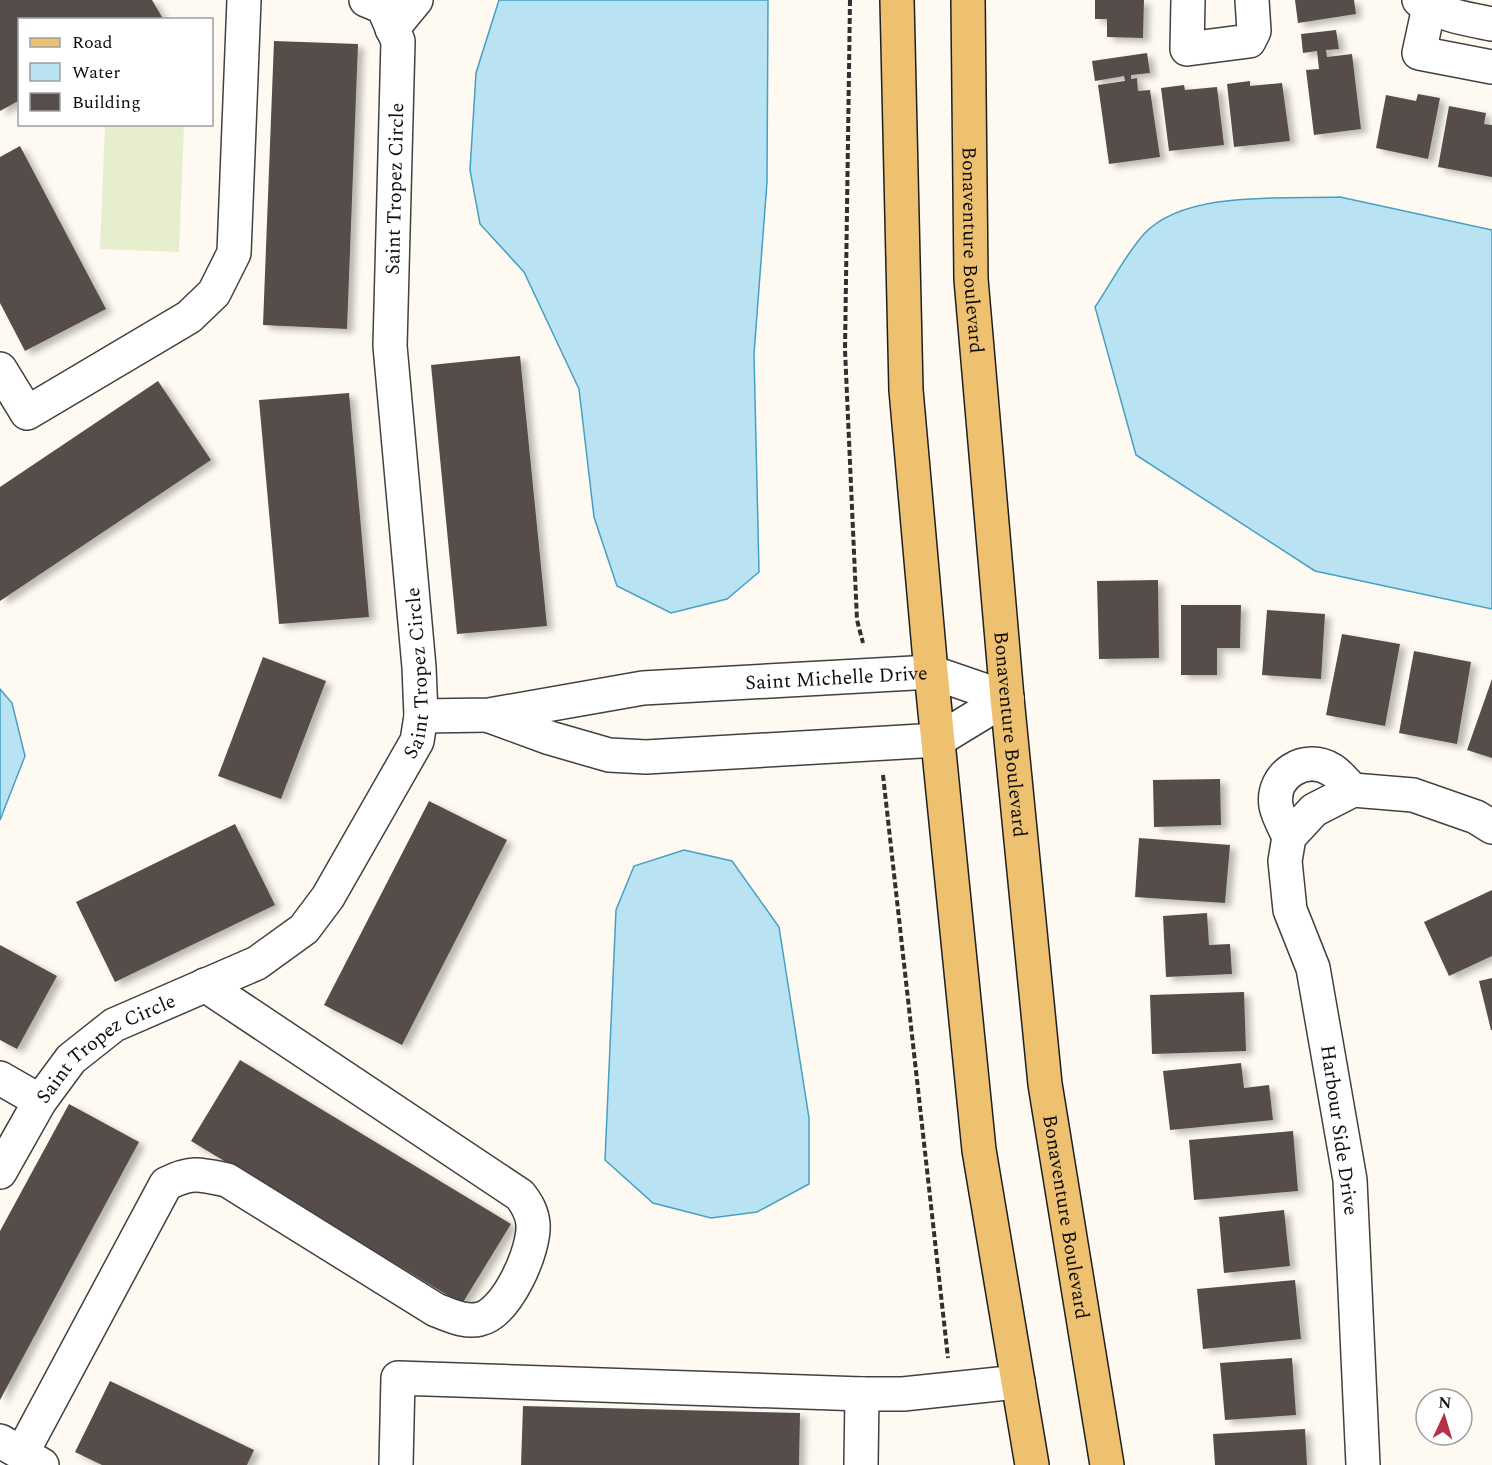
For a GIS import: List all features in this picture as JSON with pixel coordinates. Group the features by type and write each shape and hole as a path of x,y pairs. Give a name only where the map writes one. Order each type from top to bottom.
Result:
{"main road":[{"path":"897,0 906,390 931,672 979,1150 1032,1465"},
{"name":"Bonaventure Boulevard","path":"968,0 971,279 1007,698 1045,1084 1107,1465"}],"street":[{"path":"0,369 27,413 189,317 214,293 234,253 244,0"},
{"name":"Saint Tropez Circle","path":"0,1172 40,1101 71,1059 114,1025 257,963 304,929 328,897 411,756 417,741 421,716 418,656 390,346 398,41 383,7 366,0"},
{"path":"392,29 416,0"},
{"path":"1188,0 1187,49 1249,41 1254,31 1252,0"},
{"path":"1492,24 1461,18 1424,4 1419,52 1492,67"},
{"name":"Saint Michelle Drive","path":"421,716 489,715 643,688 931,672 1007,698"},
{"name":"Saint Michelle Drive","path":"489,715 599,752 637,756 938,740 1007,698"},
{"name":"Harbour Side Drive","path":"1353,790 1332,770 1308,763 1290,770 1278,783 1276,806 1289,837 1285,861 1290,910 1313,968 1350,1180 1363,1465"},
{"path":"1289,837 1314,810 1353,790 1413,795 1476,818 1492,827"},
{"path":"21,1453 166,1184 184,1174 199,1174 227,1180 436,1310 464,1320 479,1320 496,1313 528,1258 533,1224 531,1209 520,1195 205,985"},
{"path":"0,1078 40,1101"},
{"path":"396,1465 398,1378 862,1394 903,1394 1018,1382"},
{"path":"861,1465 862,1394"}],"green space":[{"path":"105,126 184,126 179,252 100,249"}],"water":[{"path":"499,0 768,0 767,182 754,354 759,572 727,599 671,613 617,586 594,517 579,389 524,272 480,224 470,170 476,73"},
{"path":"1340,197 1492,230 1492,609 1315,571 1136,455 1095,307 1137,242 1162,220 1184,210 1209,203 1264,198"},
{"path":"0,689 12,703 25,756 0,820"},
{"path":"684,850 732,861 779,927 809,1118 809,1184 757,1212 711,1218 653,1203 605,1160 616,910 634,866"}],"building":[{"path":"0,0 152,0 161,18 18,18 18,101 0,111"},
{"path":"1095,0 1144,0 1143,38 1107,37 1107,19 1095,19"},
{"path":"1295,0 1354,0 1356,14 1298,23"},
{"path":"1336,30 1339,49 1326,50 1327,57 1352,54 1361,129 1314,135 1306,70 1319,69 1317,51 1303,53 1301,34"},
{"path":"274,41 358,44 347,329 263,325"},
{"path":"1147,53 1150,73 1131,75 1131,79 1137,78 1138,91 1150,90 1160,157 1109,164 1098,85 1125,81 1124,76 1095,81 1092,61"},
{"path":"1250,81 1250,86 1282,83 1290,141 1234,147 1227,84"},
{"path":"1184,85 1185,90 1217,87 1224,145 1169,151 1161,88"},
{"path":"1418,94 1440,98 1428,159 1376,148 1386,95 1416,101"},
{"path":"1449,106 1486,113 1484,124 1492,125 1492,177 1438,167"},
{"path":"20,146 106,309 25,351 0,303 0,157"},
{"path":"520,356 547,626 457,634 431,365"},
{"path":"158,381 211,460 0,601 0,487"},
{"path":"349,393 369,617 279,624 259,400"},
{"path":"1158,580 1159,658 1099,659 1097,581"},
{"path":"1181,605 1241,605 1240,648 1217,648 1217,675 1181,675"},
{"path":"1267,610 1325,614 1321,679 1262,675"},
{"path":"1342,634 1400,644 1385,726 1326,715"},
{"path":"1414,651 1471,662 1457,744 1399,733"},
{"path":"263,657 326,681 281,799 218,776"},
{"path":"1492,679 1492,758 1467,750"},
{"path":"1220,779 1221,825 1154,827 1153,780"},
{"path":"429,801 507,840 402,1045 324,1005"},
{"path":"235,824 275,905 115,982 76,902"},
{"path":"1139,838 1230,845 1225,903 1135,897"},
{"path":"1492,890 1492,956 1449,976 1424,922"},
{"path":"1207,913 1209,945 1230,944 1232,974 1166,977 1163,916"},
{"path":"0,945 57,976 17,1049 0,1040"},
{"path":"1492,978 1492,1030 1491,1030 1479,981"},
{"path":"1244,992 1246,1051 1152,1054 1150,995"},
{"path":"240,1060 511,1224 462,1304 191,1141"},
{"path":"1241,1063 1244,1088 1269,1085 1273,1120 1170,1130 1163,1071"},
{"path":"69,1104 139,1142 0,1400 0,1231"},
{"path":"1293,1131 1298,1191 1194,1200 1189,1140"},
{"path":"1284,1210 1290,1266 1224,1273 1219,1217"},
{"path":"1295,1280 1301,1339 1203,1349 1197,1289"},
{"path":"1292,1358 1296,1415 1225,1420 1220,1363"},
{"path":"110,1381 254,1450 247,1465 102,1465 75,1452"},
{"path":"523,1406 800,1413 799,1465 521,1465"},
{"path":"1305,1429 1307,1465 1215,1465 1213,1434"}]}
